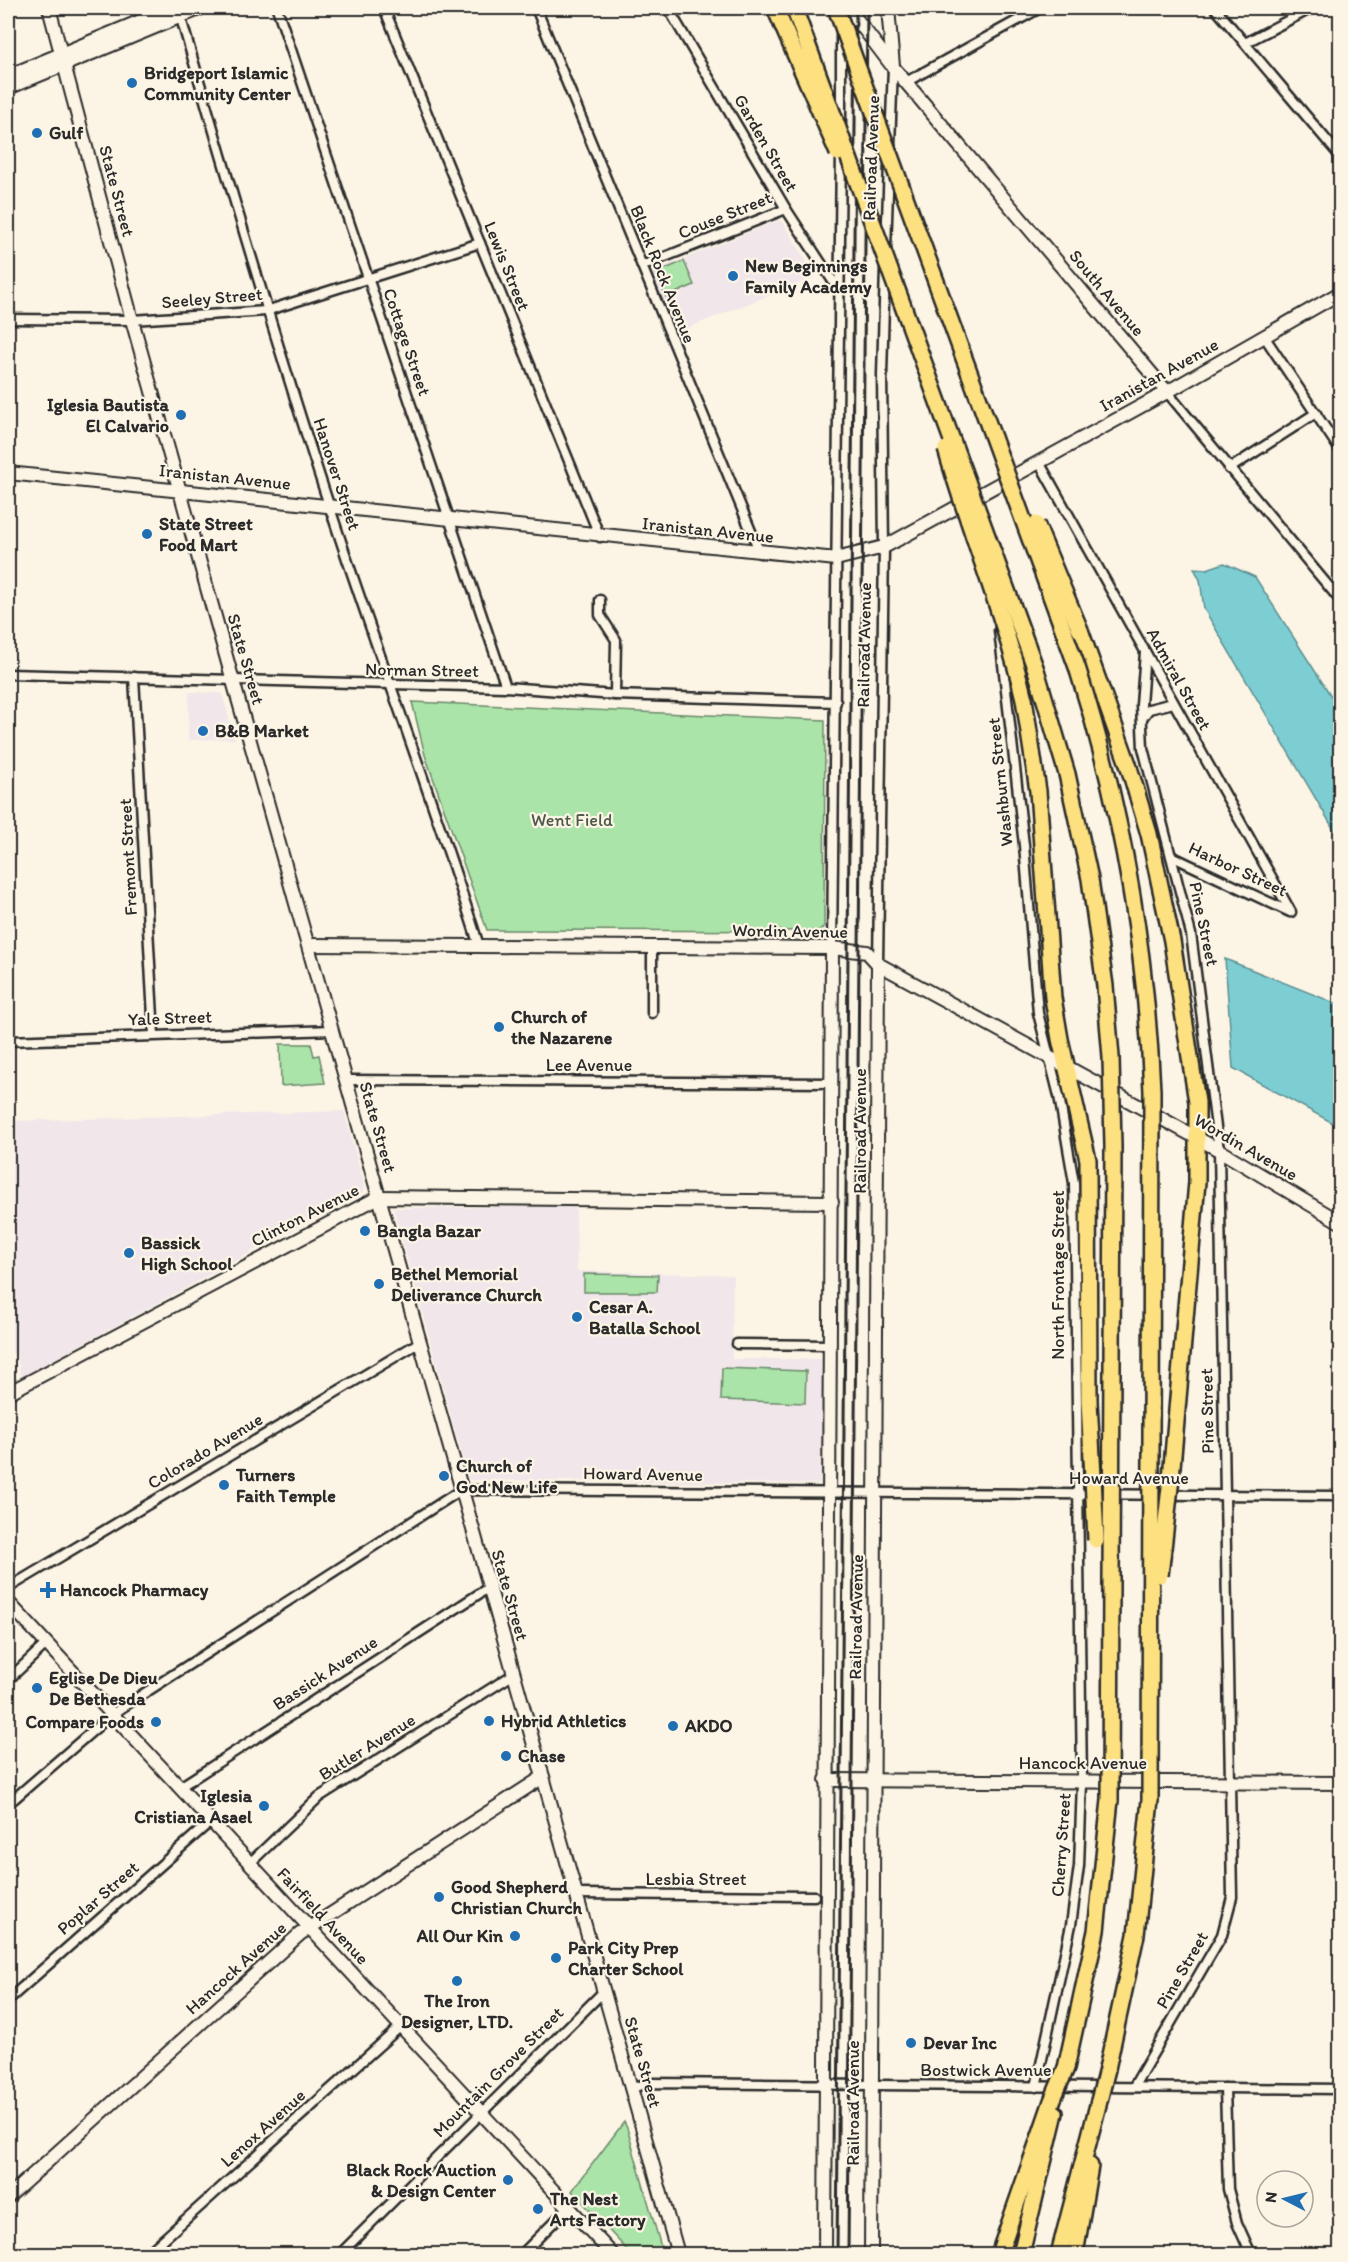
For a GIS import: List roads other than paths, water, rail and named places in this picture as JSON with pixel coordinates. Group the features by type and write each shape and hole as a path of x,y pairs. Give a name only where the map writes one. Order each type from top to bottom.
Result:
{"highway":[{"path":"775,8 825,127 868,214"},
{"path":"794,8 1036,670 1067,774 1090,879 1105,986 1113,1094 1110,1800 1096,1931 1066,2068 999,2254"},
{"path":"836,8 1088,701 1116,805 1140,944 1151,1052 1153,1130 1150,1800 1136,1935 1107,2069 1059,2254"},
{"path":"908,319 963,510 1005,628 1024,699 1038,791 1051,982 1067,1068 1083,1130 1089,1174 1089,1401 1096,1540 1112,1557"},
{"path":"968,367 1080,630 1128,764 1158,870 1190,1048 1199,1140 1171,1478 1152,1634"},
{"path":"1021,2254 1055,2101"},
{"path":"1075,2254 1099,2101"}],"street":[{"name":"State Street","path":"49,8 132,320 233,681 310,945 488,1588 578,1894 678,2254"},
{"path":"8,76 62,58 177,10 201,8"},
{"name":"Cottage Street","path":"277,8 506,687"},
{"name":"Lewis Street","path":"384,8 600,537"},
{"name":"Black Rock Avenue","path":"536,8 760,553"},
{"name":"Garden Street","path":"668,8 786,209 841,293"},
{"name":"Railroad Avenue","path":"825,2254 826,1780 831,1345 832,948 841,293 841,8"},
{"name":"South Avenue","path":"848,8 893,67 1341,600"},
{"name":"Railroad Avenue","path":"871,2254 878,964 884,547 882,375 893,67 888,8"},
{"path":"906,82 1040,8"},
{"path":"1215,8 1337,145 1341,156"},
{"path":"1245,43 1312,8"},
{"name":"Hanover Street","path":"177,10 266,311 329,507 479,946"},
{"path":"8,88 62,58"},
{"name":"Couse Street","path":"642,266 786,209"},
{"name":"Seeley Street","path":"8,319 132,320 266,311 480,243"},
{"name":"Iranistan Avenue","path":"8,473 836,560 884,547 1167,392 1341,292"},
{"path":"1264,336 1341,450"},
{"path":"1229,469 1316,413"},
{"name":"Admiral Street","path":"1039,462 1291,912"},
{"name":"Washburn Street","path":"959,507 998,625 1024,845 1038,1013 1050,1059"},
{"path":"600,600 600,615 616,640 615,695"},
{"name":"Pine Street","path":"1134,2086 1222,1935 1232,1897 1219,1150 1193,946 1143,748 1145,652"},
{"name":"Norman Street","path":"8,674 391,686 506,687 615,695 836,702"},
{"name":"Fremont Street","path":"134,677 154,1035"},
{"path":"1142,718 1149,709 1173,703"},
{"name":"Harbor Street","path":"1171,856 1291,912"},
{"name":"Wordin Avenue","path":"310,945 832,948 867,952 878,964 1219,1150 1341,1222"},
{"path":"652,947 652,1014"},
{"name":"Yale Street","path":"8,1041 333,1030"},
{"name":"North Frontage Street","path":"1050,1059 1071,1153 1074,1184 1078,1494"},
{"name":"Lee Avenue","path":"346,1080 832,1083"},
{"name":"Clinton Avenue","path":"8,1393 380,1197 832,1202"},
{"name":"Colorado Avenue","path":"8,1588 420,1342"},
{"path":"737,1344 831,1345"},
{"path":"8,1804 112,1714 461,1490"},
{"name":"Howard Avenue","path":"461,1490 1341,1496"},
{"name":"Cherry Street","path":"1036,2086 1071,1925 1079,1866 1082,1782 1078,1494"},
{"name":"Bassick Avenue","path":"180,1787 488,1588"},
{"name":"Fairfield Avenue","path":"8,1602 45,1645 112,1714 401,2026 479,2114 612,2254"},
{"path":"8,1680 45,1645"},
{"name":"Butler Avenue","path":"250,1863 319,1797 514,1674"},
{"name":"Hancock Avenue","path":"8,2197 309,1928 543,1777"},
{"name":"Hancock Avenue","path":"826,1780 1341,1783"},
{"name":"Poplar Street","path":"8,2000 211,1821"},
{"name":"Lesbia Street","path":"578,1894 814,1896"},
{"name":"Mountain Grove Street","path":"340,2254 604,1991"},
{"name":"Lenox Avenue","path":"147,2254 401,2026"},
{"name":"Bostwick Avenue","path":"632,2088 648,2083 1341,2089"},
{"path":"1225,2088 1228,2189 1237,2223 1251,2254"},
{"path":"522,2254 568,2208"}],"water":[{"path":"1224,563 1255,577 1340,710 1340,840 1204,609 1200,580 1194,568 1207,569"},
{"path":"1225,959 1340,1005 1340,1127 1233,1068"}],"railway":[{"path":"837,2254 856,8"},
{"path":"848,2254 867,8"}],"place":[{"name":"Bridgeport Islamic Community Center","path":"132,83"},
{"name":"Gulf","path":"37,133"},
{"name":"New Beginnings Family Academy","path":"733,276"},
{"name":"Iglesia Bautista El Calvario","path":"181,415"},
{"name":"State Street Food Mart","path":"147,534"},
{"name":"B&B Market","path":"203,731"},
{"name":"Church of the Nazarene","path":"499,1027"},
{"name":"Bangla Bazar","path":"365,1231"},
{"name":"Bassick High School","path":"129,1253"},
{"name":"Bethel Memorial Deliverance Church","path":"379,1284"},
{"name":"Cesar A. Batalla School","path":"577,1317"},
{"name":"Church of God New Life","path":"444,1476"},
{"name":"Turners Faith Temple","path":"224,1485"},
{"name":"Hancock Pharmacy","path":"48,1590"},
{"name":"Eglise De Dieu De Bethesda","path":"37,1688"},
{"name":"Hybrid Athletics","path":"489,1721"},
{"name":"Compare Foods","path":"156,1722"},
{"name":"AKDO","path":"673,1726"},
{"name":"Chase","path":"506,1756"},
{"name":"Iglesia Cristiana Asael","path":"264,1806"},
{"name":"Good Shepherd Christian Church","path":"439,1897"},
{"name":"All Our Kin","path":"515,1936"},
{"name":"Park City Prep Charter School","path":"556,1958"},
{"name":"The Iron Designer, LTD.","path":"457,1981"},
{"name":"Devar Inc","path":"911,2043"},
{"name":"Black Rock Auction & Design Center","path":"508,2180"},
{"name":"The Nest Arts Factory","path":"538,2209"}],"park label":[{"name":"Went Field","path":"572,820"}]}
